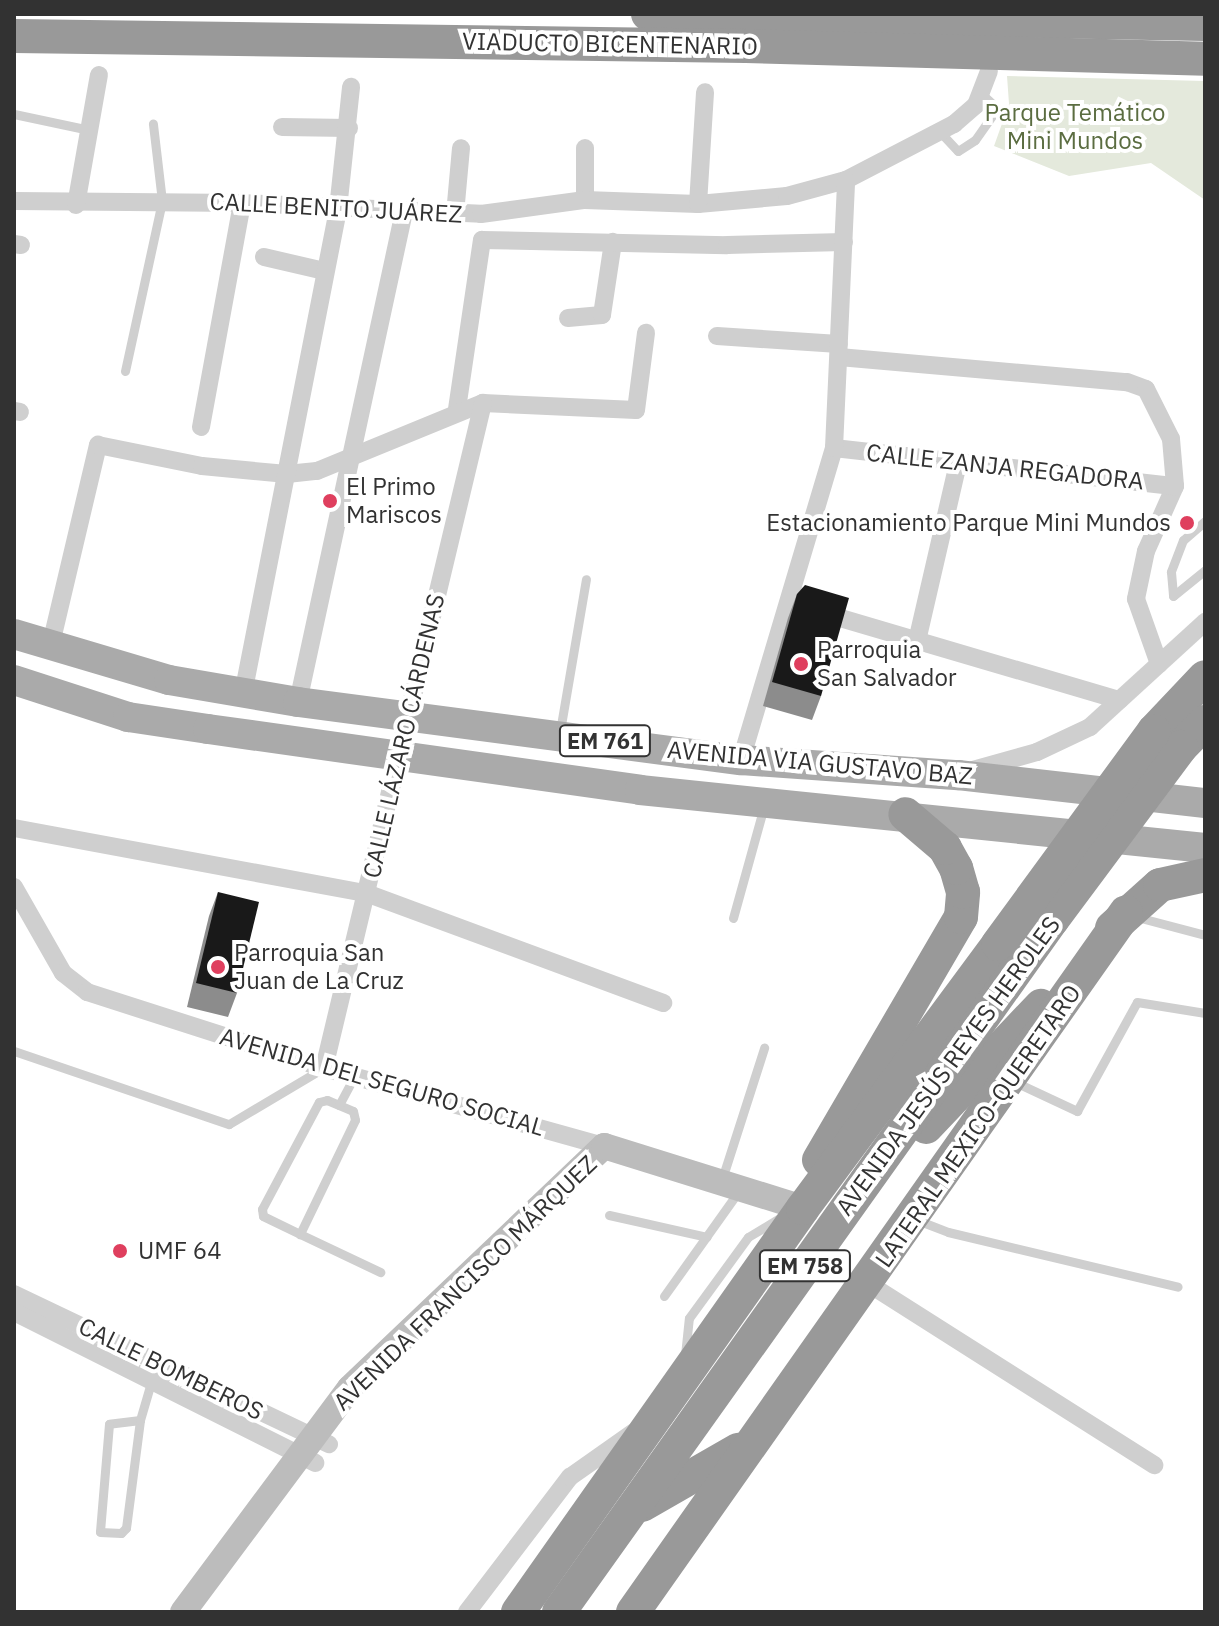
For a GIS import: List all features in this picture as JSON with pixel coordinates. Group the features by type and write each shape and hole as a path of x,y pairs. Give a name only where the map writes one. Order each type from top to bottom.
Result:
{"highway":[{"path":"648,14 970,23 1205,24"},
{"path":"900,67 970,23"},
{"name":"VIADUCTO BICENTENARIO","path":"14,36 746,46 1205,59"},
{"path":"1168,739 1205,677"},
{"name":"AVENIDA JESÚS REYES HEROLES","path":"518,1612 803,1208 998,944 1168,739 1205,722"},
{"name":"AVENIDA JESÚS REYES HEROLES","path":"559,1612 1052,920 1168,739"},
{"path":"803,1208 835,1126 961,917 963,892 956,868 945,848 905,814"},
{"path":"836,1223 1126,912 1160,885 1205,875"},
{"name":"LATERAL MEXICO-QUERETARO","path":"633,1612 745,1446 869,1284 1126,912"},
{"path":"631,1511 745,1446"}],"main road":[{"path":"14,45 900,67 1205,67"},
{"name":"AVENIDA VIA GUSTAVO BAZ","path":"14,634 50,648 243,694 298,702 741,760 958,775 1205,803"},
{"name":"AVENIDA VIA GUSTAVO BAZ","path":"14,680 128,717 399,756 765,802 905,814 1205,848"}],"street":[{"path":"982,94 989,71"},
{"path":"76,205 99,75"},
{"path":"243,694 338,209 351,87"},
{"path":"698,204 705,92"},
{"name":"CALLE BENITO JUÁREZ","path":"14,201 76,205 162,201 242,203 403,215 455,214 585,200 698,204 787,196 846,180 940,132 969,112 982,94"},
{"path":"282,127 349,128"},
{"path":"455,214 461,148"},
{"path":"585,148 585,200"},
{"path":"741,760 834,448 846,180"},
{"path":"201,427 242,203"},
{"path":"298,702 403,215"},
{"path":"457,409 482,240 844,242"},
{"path":"568,318 600,317 613,242"},
{"path":"264,257 324,271"},
{"path":"50,648 98,445 202,466 287,474 317,471 457,409 483,403 638,410 646,333"},
{"path":"717,336 1127,382 1146,389 1160,409 1171,439 1175,486 1146,551 1136,599 1159,664"},
{"name":"CALLE LÁZARO CÁRDENAS","path":"324,1068 483,403"},
{"name":"CALLE ZANJA REGADORA","path":"834,448 1175,486"},
{"path":"917,641 958,463"},
{"path":"786,602 1119,700"},
{"path":"958,775 1061,743 1090,727 1205,622"},
{"path":"14,828 366,893 663,1003"},
{"name":"AVENIDA DEL SEGURO SOCIAL","path":"14,887 63,973 87,992 324,1068 613,1149 803,1208"},
{"name":"AVENIDA FRANCISCO MÁRQUEZ","path":"183,1612 314,1449 613,1149"},
{"path":"869,1284 1154,1465"},
{"name":"CALLE BOMBEROS","path":"17,1309 153,1370 314,1449"},
{"path":"467,1612 570,1477 657,1418"},
{"name":"AVENIDA FRANCISCO MÁRQUEZ","path":"203,1612 314,1449"}],"lane":[{"path":"940,132 958,151 975,140 997,108 982,94"},
{"path":"14,114 89,130"},
{"path":"125,371 162,201 153,124"},
{"path":"1205,521 1183,540 1171,572 1173,596 1205,570"},
{"path":"560,735 586,579"},
{"path":"733,918 765,802"},
{"path":"1126,912 1153,925 1205,935"},
{"path":"1011,1079 1077,1111 1137,1002 1205,1013"},
{"path":"664,1296 707,1237 731,1186 764,1048"},
{"path":"14,1051 229,1124 324,1068"},
{"path":"339,1105 354,1077"},
{"path":"300,1234 355,1120 353,1111 339,1105 319,1102 262,1209 263,1216 300,1234 380,1272"},
{"path":"609,1215 707,1237"},
{"path":"914,1218 948,1232 1178,1287"},
{"path":"140,1420 109,1424 100,1532 121,1533 126,1528 140,1420 153,1370"}],"green space":[{"name":"Parque Temático Mini Mundos","path":"1007,76 1205,81 1205,200 1151,163 1069,176 994,146 1009,104"}],"building":[{"name":"Parroquia San Salvador","path":"805,585 849,598 821,696 772,682 797,594"},
{"name":"Parroquia San Juan de La Cruz","path":"218,892 259,902 237,993 196,983"}],"place":[{"name":"El Primo Mariscos","path":"330,501"},
{"name":"Estacionamiento Parque Mini Mundos","path":"1187,523"},
{"name":"Parroquia San Salvador","path":"801,664"},
{"name":"Parroquia San Juan de La Cruz","path":"218,967"},
{"name":"UMF 64","path":"120,1251"}]}
